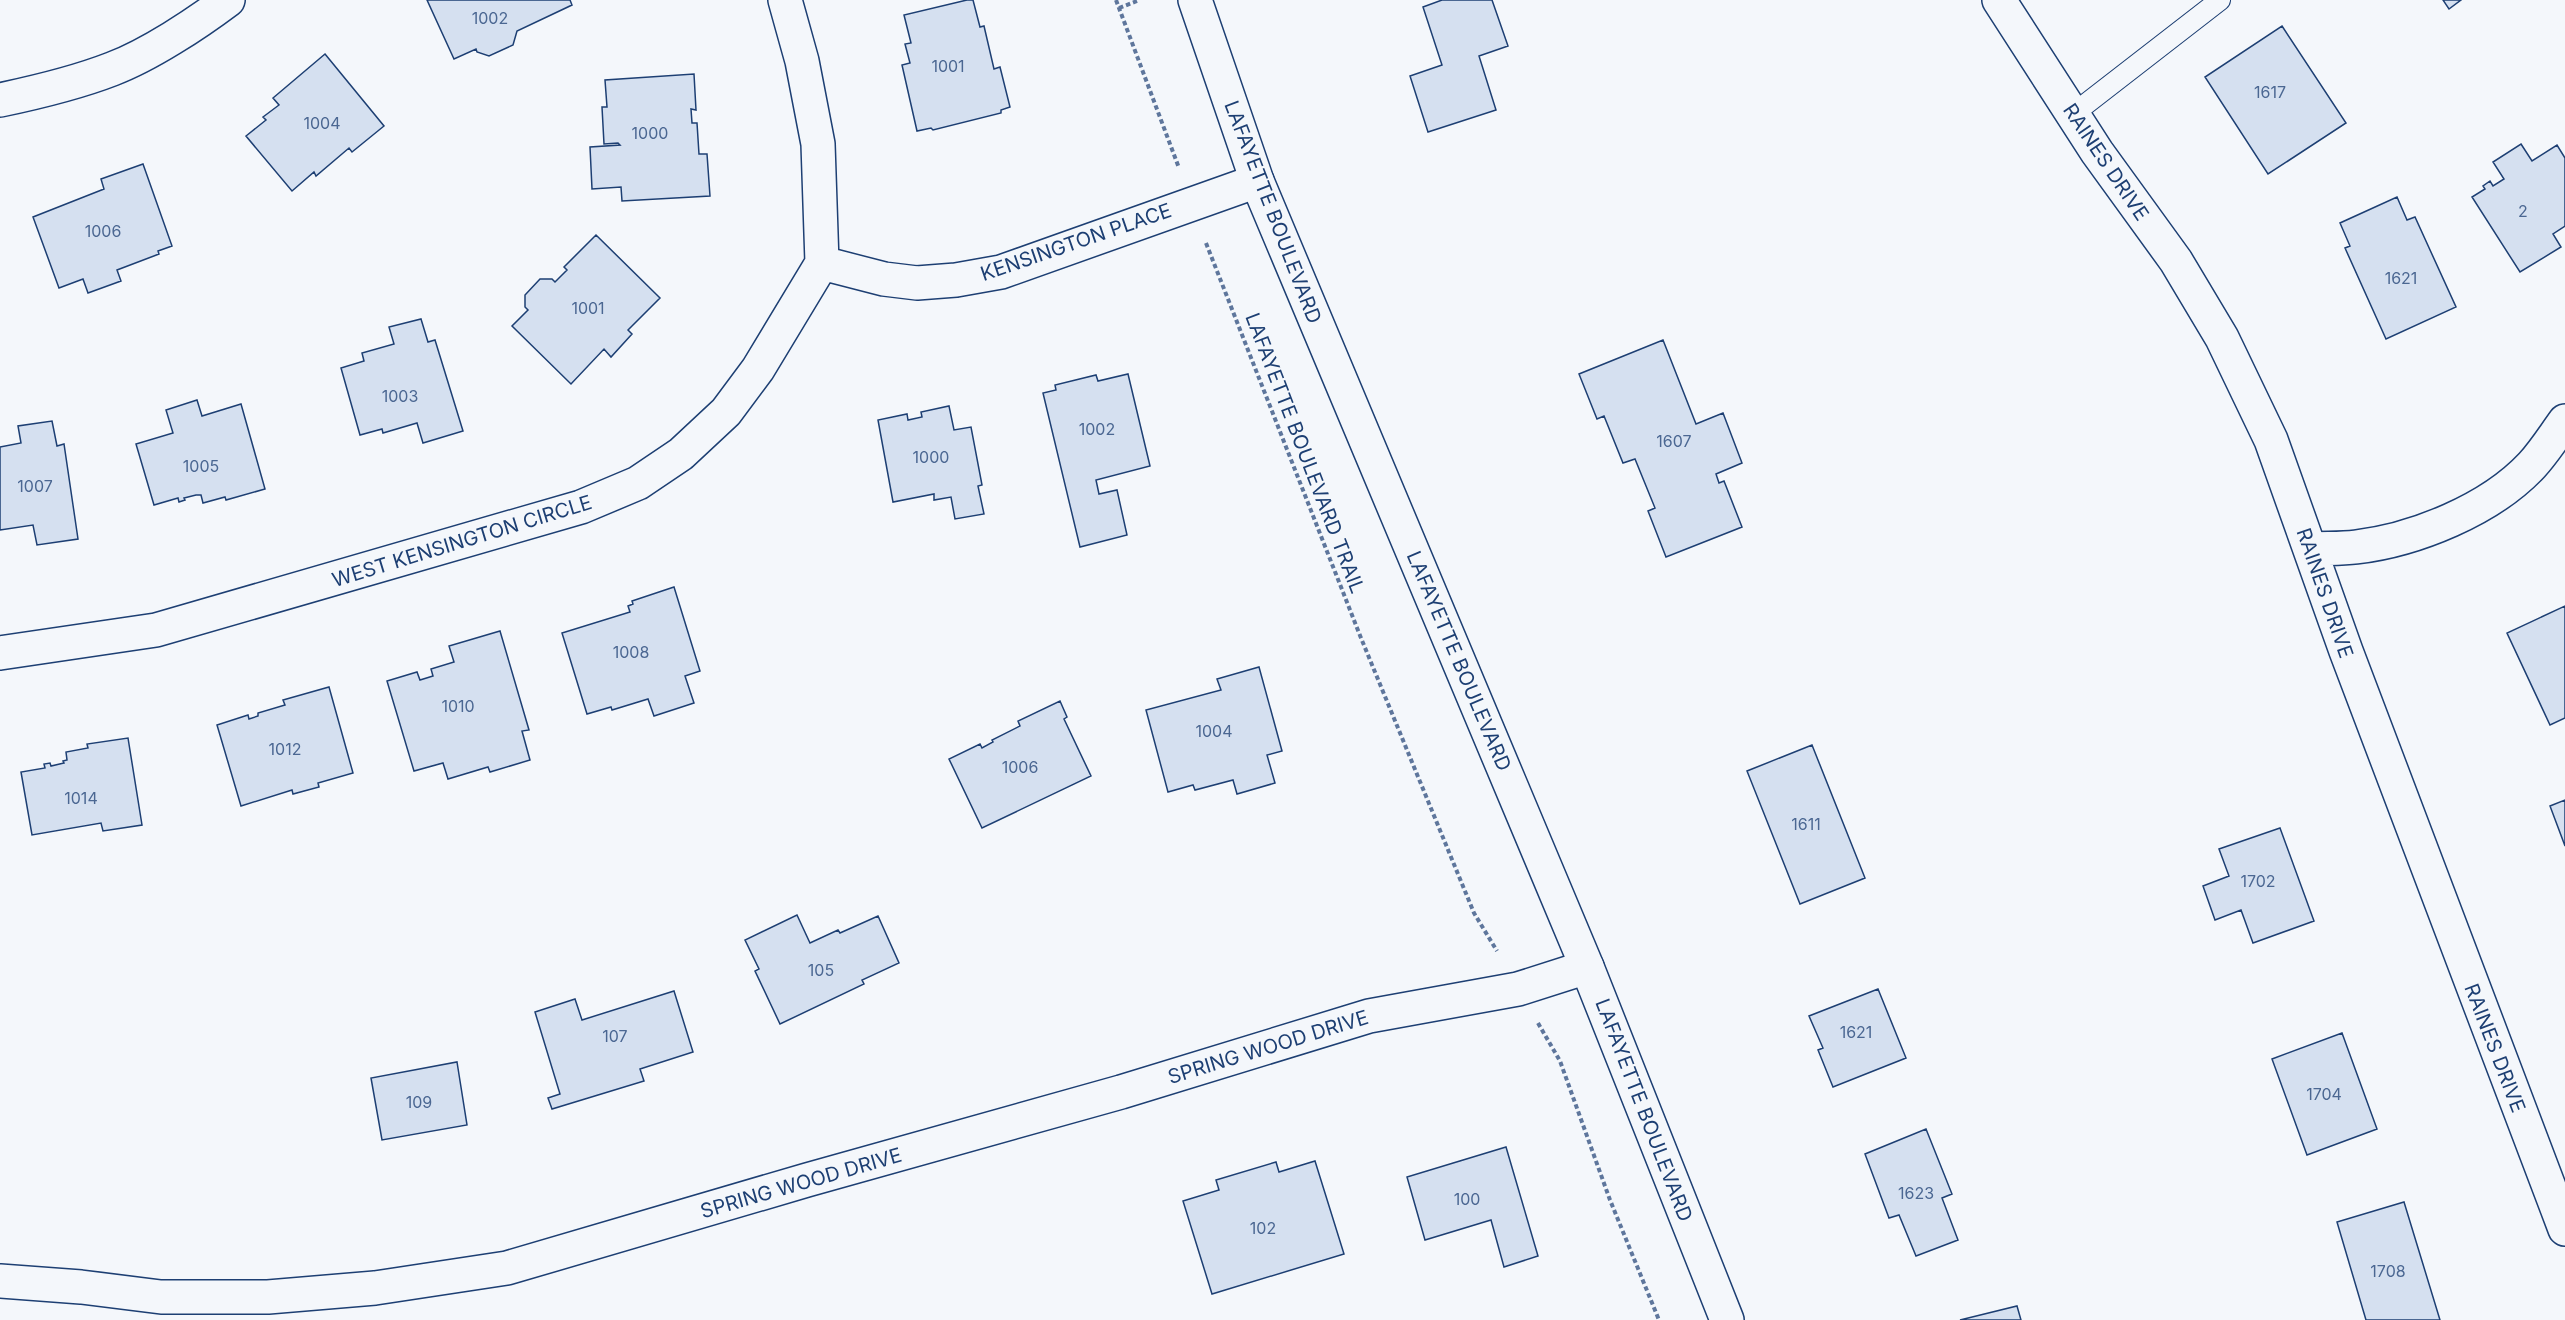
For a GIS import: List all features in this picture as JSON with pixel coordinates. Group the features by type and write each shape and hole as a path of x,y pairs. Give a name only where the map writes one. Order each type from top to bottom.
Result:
{"street":[{"path":"0,100 58,88 115,69 170,39 228,0"},
{"path":"785,0 802,61 818,144 822,263"},
{"name":"LAFAYETTE BOULEVARD","path":"1196,0 1257,181 1587,967 1727,1320"},
{"name":"RAINES DRIVE","path":"1999,0 2097,152 2175,261 2222,338 2271,440 2350,663 2565,1229"},
{"name":"KENSINGTON PLACE","path":"822,263 884,279 917,283 956,280 1011,269 1257,181"},
{"name":"WEST KENSINGTON CIRCLE","path":"0,653 156,630 581,507 638,483 681,454 726,412 758,369 822,263"},
{"path":"2310,549 2356,547 2413,535 2467,512 2516,480 2533,464 2565,421"},
{"name":"SPRING WOOD DRIVE","path":"0,1281 81,1287 161,1298 268,1297 375,1288 507,1268 807,1180 1121,1092 1369,1016 1518,988 1587,967"}],"lane":[{"path":"2073,114 2220,0"}],"path":[{"name":"LAFAYETTE BOULEVARD TRAIL","path":"1116,0 1192,203 1361,638 1474,913"},
{"path":"1119,8 1137,1"},
{"path":"1560,1061 1610,1200 1659,1320"}],"building":[{"path":"427,0 570,0 572,5 517,31 513,45 489,56 477,52 476,49 454,59"},
{"path":"973,0 980,27 984,26 994,69 1000,67 1010,107 1001,110 1001,113 933,130 931,128 917,131 902,65 910,63 905,44 911,43 904,15"},
{"path":"1442,0 1492,0 1508,46 1479,56 1496,110 1428,132 1410,76 1442,65 1423,7"},
{"path":"2443,0 2461,0 2449,9"},
{"path":"2282,26 2346,123 2268,174 2205,77"},
{"path":"325,54 384,126 352,152 349,148 316,176 314,172 292,191 246,136 266,120 263,117 279,105 273,98"},
{"path":"694,74 696,110 691,109 692,123 697,123 699,154 707,154 710,196 622,201 621,187 592,189 590,147 620,145 618,143 604,144 602,107 607,107 605,80"},
{"path":"2521,144 2532,161 2557,145 2565,158 2565,226 2553,234 2561,247 2520,272 2472,197 2485,189 2483,186 2490,181 2493,186 2504,179 2493,162"},
{"path":"143,164 172,246 158,251 159,254 117,270 121,281 88,293 83,279 59,288 33,217 104,189 101,179"},
{"path":"2397,197 2407,220 2415,217 2456,307 2386,339 2345,248 2350,246 2340,223"},
{"path":"596,235 660,298 628,330 632,334 611,357 604,349 571,384 512,326 528,310 525,307 525,295 540,279 552,279 555,282 567,270 564,267"},
{"path":"421,319 428,342 435,340 463,431 423,443 417,423 383,433 382,429 360,435 341,368 364,361 362,353 394,344 389,327"},
{"path":"1663,340 1696,424 1723,413 1742,463 1716,474 1719,483 1724,481 1742,527 1666,557 1648,511 1655,508 1635,459 1623,463 1604,416 1597,419 1579,374"},
{"path":"1128,374 1150,466 1096,480 1099,494 1117,490 1127,535 1080,547 1043,393 1056,390 1055,385 1096,375 1098,381"},
{"path":"197,400 202,416 241,404 265,489 226,500 225,497 203,503 201,495 196,495 179,502 178,498 154,505 136,444 173,433 166,410"},
{"path":"949,406 954,430 971,427 982,485 978,486 984,514 955,519 951,497 934,500 934,494 893,502 878,420 907,414 908,420 922,417 921,412"},
{"path":"52,421 57,446 64,444 78,539 37,545 33,525 0,530 0,447 21,443 18,426"},
{"path":"674,587 700,671 685,676 694,703 654,716 648,699 612,710 611,707 587,714 562,633 630,612 628,606 633,604 632,601"},
{"path":"2565,606 2565,718 2550,725 2507,633"},
{"path":"500,631 529,730 522,731 530,760 490,772 488,767 448,779 443,763 414,771 387,681 417,672 420,680 433,676 431,669 454,662 449,646"},
{"path":"1259,667 1282,751 1267,755 1275,783 1237,794 1233,780 1195,790 1193,785 1168,792 1146,710 1221,690 1217,679"},
{"path":"329,687 353,773 318,783 319,787 293,794 292,790 241,806 217,725 248,715 249,719 258,716 258,713 285,705 283,700"},
{"path":"1060,701 1067,717 1064,719 1091,776 982,828 949,759 980,744 982,748 993,742 992,740 1020,726 1018,721"},
{"path":"128,738 142,825 103,831 101,823 32,835 21,772 45,768 44,764 50,763 51,766 64,763 63,761 67,760 66,752 88,748 87,744"},
{"path":"1812,745 1865,878 1800,904 1747,771"},
{"path":"2565,800 2565,846 2550,806"},
{"path":"2280,828 2314,921 2253,943 2241,910 2215,920 2203,886 2229,876 2219,849"},
{"path":"797,915 810,943 878,916 899,963 862,980 864,984 780,1024 755,971 759,969 745,940"},
{"path":"1878,989 1906,1058 1833,1087 1818,1050 1823,1048 1809,1016"},
{"path":"674,991 693,1052 640,1069 644,1081 552,1109 548,1098 560,1094 535,1012 575,999 582,1020"},
{"path":"2342,1033 2377,1129 2307,1155 2272,1059"},
{"path":"457,1062 467,1125 382,1140 371,1078"},
{"path":"1926,1129 1952,1194 1942,1198 1958,1240 1916,1256 1899,1215 1889,1218 1865,1154"},
{"path":"1506,1147 1538,1256 1504,1267 1491,1220 1425,1240 1407,1177"},
{"path":"1315,1161 1344,1254 1212,1294 1183,1201 1219,1190 1216,1180 1276,1162 1279,1172"},
{"path":"2404,1202 2440,1320 2366,1320 2337,1222"},
{"path":"2017,1306 2021,1320 1960,1320"}]}
